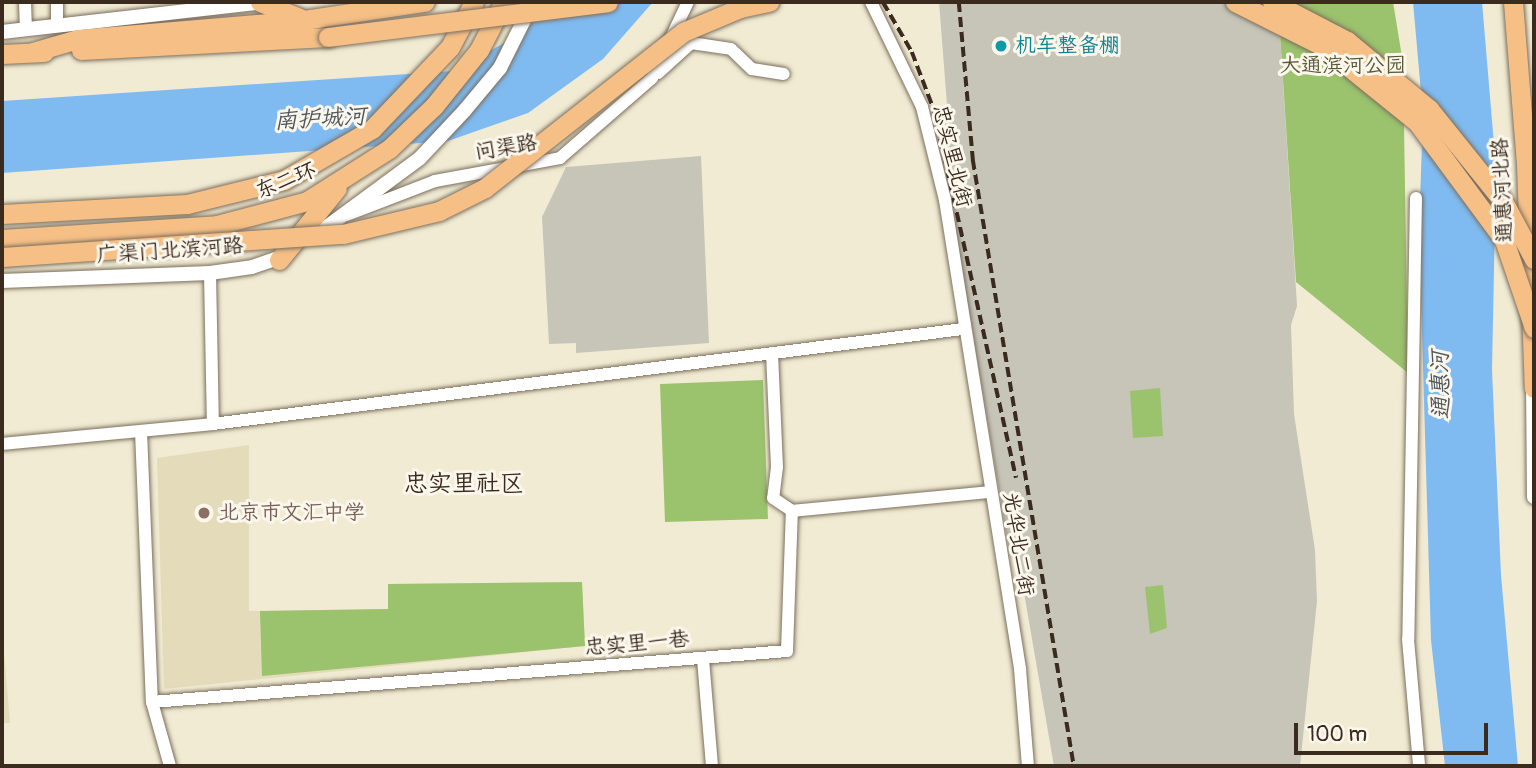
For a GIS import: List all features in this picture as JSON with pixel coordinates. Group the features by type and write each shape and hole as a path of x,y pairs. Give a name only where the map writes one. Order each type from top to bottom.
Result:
{"highway":[{"path":"262,2 304,20"},
{"path":"33,52 91,38 304,20 425,2"},
{"name":"东二环","path":"2,214 187,204 284,180 372,129 450,47 474,2"},
{"name":"东二环","path":"2,239 217,225 307,201 345,180 389,149 434,106 479,50 504,2"},
{"path":"2,54 328,37 608,2"},
{"path":"2,257 343,234 439,211 485,188 683,32 740,8 769,2"},
{"path":"1236,2 1323,46 1418,122 1504,240 1534,328"},
{"path":"1272,2 1347,41 1429,109 1503,201 1534,259"},
{"name":"通惠河北路","path":"1513,2 1526,164 1533,382"},
{"path":"279,260 345,180"}],"street":[{"path":"25,2 26,30"},
{"path":"57,2 57,24"},
{"path":"2,32 196,4 262,2"},
{"name":"广渠门北滨河路","path":"2,281 210,273 279,260 365,203 419,158 500,68 533,2"},
{"name":"问渠路","path":"343,217 435,181 560,158 652,78 688,2"},
{"name":"忠实里北街","path":"871,2 922,107 945,200 963,329"},
{"path":"652,78 691,43 731,49 752,69 784,74"},
{"path":"1416,198 1408,639 1419,766"},
{"path":"210,273 213,424"},
{"path":"2,444 213,424 963,329"},
{"name":"光华北二街","path":"963,329 1020,669 1028,766"},
{"path":"772,353 777,467 773,498 792,511 990,492"},
{"name":"通惠河北路","path":"1533,382 1534,497"},
{"path":"141,430 152,702 170,766"},
{"name":"忠实里一巷","path":"152,702 787,651 792,511"},
{"path":"703,659 712,766"}],"shaded area":[{"path":"939,2 1278,2 1297,306 1291,325 1294,414 1315,550 1317,601 1300,766 1054,766 1019,564 1010,555 949,192 929,112 947,105"},
{"path":"701,156 709,343 576,353 576,343 549,344 542,217 566,167"},
{"name":"北京市文汇中学","path":"249,445 249,611 388,609 388,584 582,582 585,646 164,689 157,458"},
{"path":"2,628 10,723 2,723"}],"green space":[{"name":"大通滨河公园","path":"1278,2 1393,2 1403,63 1408,373 1296,282"},
{"path":"763,380 768,519 665,522 660,384"},
{"path":"1160,388 1163,436 1133,438 1130,391"},
{"path":"582,582 585,646 262,676 260,611 388,609 388,584"},
{"path":"1163,585 1167,628 1150,634 1145,587"}],"water":[{"name":"南护城河","path":"549,2 653,2 603,59 528,113 448,141 2,173 2,101 453,71 524,32"},
{"name":"通惠河","path":"1413,2 1482,2 1496,168 1492,370 1501,575 1518,766 1445,766 1431,640 1419,229 1423,115"}],"railway":[{"path":"883,2 912,52 934,110 1016,478"},
{"path":"959,2 973,160 1074,766"}],"place":[{"name":"机车整备棚","path":"1001,46"},
{"name":"北京市文汇中学","path":"204,513"}],"district":[{"name":"忠实里社区","path":"464,484"}]}
